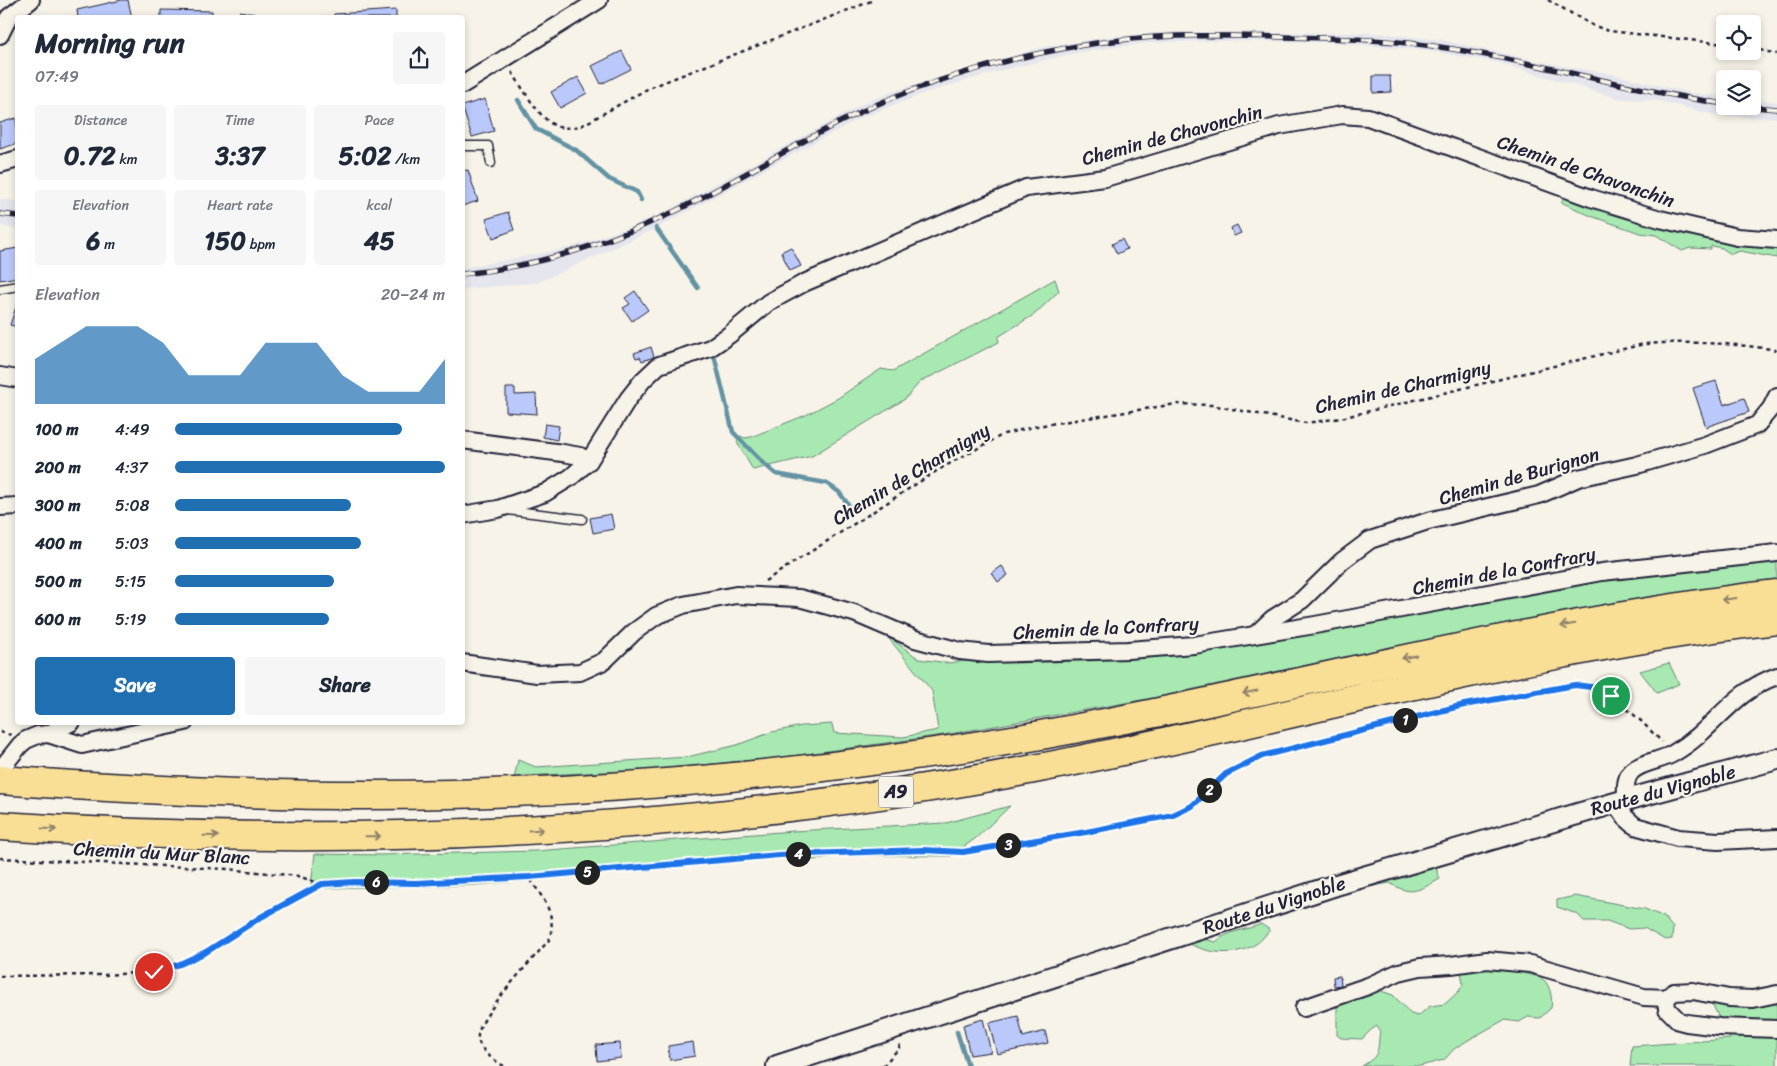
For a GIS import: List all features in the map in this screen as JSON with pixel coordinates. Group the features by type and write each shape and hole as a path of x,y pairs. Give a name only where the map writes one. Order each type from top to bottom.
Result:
{"highway":[{"name":"A9","path":"0,780 212,793 454,794 649,784 821,767 1029,737 1214,700 1536,631 1666,608 1777,594"},
{"name":"A9","path":"0,826 151,834 372,836 455,834 606,825 748,812 882,795 1032,770 1213,732 1548,657 1635,640 1777,620"}],"street":[{"path":"0,35 9,17 31,0"},
{"path":"465,84 599,0"},
{"name":"Chemin de Chavonchin","path":"465,514 498,509 545,493 571,477 589,461 628,399 643,380 659,365 710,348 769,302 804,283 1026,188 1105,178 1279,126 1324,117 1355,115 1384,121 1591,198 1660,219 1738,237 1777,240"},
{"path":"0,164 15,160"},
{"path":"0,376 15,378"},
{"name":"Chemin de Burignon","path":"1256,634 1272,619 1302,600 1342,562 1370,540 1428,521 1539,495 1578,478 1705,445 1756,425 1771,408 1777,396"},
{"path":"465,440 563,453 580,456 589,461"},
{"path":"0,507 15,506"},
{"name":"Chemin de la Confrary","path":"465,663 537,674 580,672 604,660 634,632 656,616 683,605 736,595 754,594 799,598 854,612 915,639 960,651 988,654 1128,650 1194,645 1375,615 1602,572 1777,553"},
{"path":"1777,676 1741,694 1692,741 1673,754 1632,771 1626,782 1621,801 1625,817 1635,826 1678,838 1718,841 1777,838"},
{"path":"0,770 26,740 38,735 48,734 66,725"},
{"path":"48,734 82,745 172,725"},
{"name":"Route du Vignoble","path":"777,1066 1336,885 1621,801 1777,759"},
{"path":"1304,1008 1399,972 1420,967 1487,960 1530,964 1644,997 1666,998 1674,992 1693,991 1729,998 1752,999 1777,994"},
{"path":"1666,998 1667,1009 1678,1021 1719,1027 1777,1029"}],"lane":[{"path":"465,146 488,146 491,163"},
{"path":"0,289 15,286"},
{"path":"498,509 582,519"}],"path":[{"path":"503,60 542,115 555,126 569,128 581,126 649,88 874,0"},
{"path":"1548,0 1608,31 1716,43"},
{"path":"1761,50 1777,54"},
{"name":"Chemin de Charmigny","path":"754,594 767,578 938,470 1004,434 1037,426 1176,404 1211,405 1306,423 1360,414 1644,344 1684,341 1752,346 1777,350"},
{"path":"0,976 105,975 154,972 180,964 206,952 261,917 322,884 355,882 416,883 529,877 779,855 912,851 963,852 1086,832 1173,815 1192,806 1226,774 1262,756 1464,705 1575,685 1599,688 1611,696 1642,721 1673,754"},
{"name":"Chemin du Mur Blanc","path":"0,858 227,869 298,876 322,884"},
{"path":"504,1066 484,1052 478,1036 481,1027 504,994 549,940 552,930 550,913 529,877"}],"shaded area":[{"path":"1173,32 1377,33 1441,40 1557,65 1608,73 1690,93 1716,95 1716,115 1761,115 1761,100 1777,102 1777,118 1718,116 1659,101 1620,99 1500,63 1422,50 1326,42 1215,41 1147,43 1081,52 999,71 928,92 860,118 655,229 537,283 465,289 465,268 569,248 627,228 665,212 866,102 900,89 1043,47 1107,37"},
{"path":"0,199 15,201 15,229 0,226"}],"green space":[{"path":"1568,193 1777,245 1777,258 1740,251 1731,254 1722,248 1711,246 1711,249 1690,248 1682,251 1656,235 1640,233 1591,216 1561,202"},
{"path":"1055,279 1059,291 1035,314 998,337 999,342 920,382 905,399 812,456 753,470 737,442 740,436 745,438 751,437 806,415 838,398 881,369 893,371"},
{"path":"1777,557 1777,581 1647,597 1381,649 1153,698 943,735 777,758 660,769 524,776 514,779 518,760 536,767 687,757 737,745 772,732 802,726 832,724 834,733 903,737 938,730 932,691 885,634 919,659 948,663 980,659 1145,658 1288,636 1561,583"},
{"path":"1669,663 1679,684 1657,693 1640,671"},
{"path":"1010,806 976,838 951,856 840,855 801,862 798,856 475,885 326,888 311,885 315,854 381,855 536,851 793,831 946,823"},
{"path":"1434,863 1440,879 1421,889 1404,890 1390,883 1352,890"},
{"path":"1575,896 1645,909 1664,917 1673,928 1672,939 1665,940 1644,928 1629,929 1607,921 1584,921 1577,914 1557,907 1557,900"},
{"path":"1261,924 1270,930 1256,944 1239,951 1213,952 1188,943 1199,938 1216,942 1231,933"},
{"path":"1464,966 1524,969 1523,973 1539,977 1546,982 1552,999 1551,1008 1540,1018 1528,1017 1519,1022 1504,1020 1454,1049 1444,1060 1420,1066 1362,1066 1371,1060 1377,1052 1380,1033 1377,1026 1362,1039 1341,1038 1337,1035 1337,1004 1375,989 1393,995 1411,1014 1418,1016 1430,1006 1445,1004 1459,991 1463,984 1461,971"},
{"path":"1705,990 1734,996 1777,991 1777,1066 1630,1066 1632,1046 1730,1039"}],"building":[{"path":"128,0 131,15 78,15 77,10"},
{"path":"161,10 212,11 212,15 161,15"},
{"path":"396,10 396,15 334,14"},
{"path":"240,11 259,15 239,15"},
{"path":"622,51 631,69 601,84 592,66"},
{"path":"1373,76 1390,76 1391,92 1373,93"},
{"path":"578,77 587,93 560,108 551,92"},
{"path":"485,99 494,131 472,137 465,115 465,105"},
{"path":"15,118 15,144 0,149 0,123"},
{"path":"465,170 468,170 478,201 465,205"},
{"path":"508,212 514,230 493,238 486,219"},
{"path":"1237,225 1241,233 1234,236 1231,228"},
{"path":"1122,239 1127,249 1117,254 1112,244"},
{"path":"791,247 801,266 790,271 781,252"},
{"path":"15,248 15,278 0,280 0,251"},
{"path":"635,291 648,310 632,321 623,308 630,304 625,298"},
{"path":"15,310 15,326 10,325"},
{"path":"651,347 654,357 642,361 640,357 636,358 634,353"},
{"path":"1716,381 1724,405 1744,398 1749,412 1706,427 1693,388"},
{"path":"506,388 515,388 515,395 536,394 537,414 506,412"},
{"path":"545,424 559,426 557,440 543,437"},
{"path":"611,514 614,529 593,533 590,518"},
{"path":"1002,566 1008,575 998,582 992,573"},
{"path":"1340,976 1341,985 1334,986 1333,977"},
{"path":"1018,1016 1023,1037 1045,1031 1048,1043 997,1054 989,1023"},
{"path":"983,1019 991,1052 970,1055 963,1025"},
{"path":"693,1042 695,1056 670,1060 668,1046"},
{"path":"620,1043 621,1058 597,1061 596,1045"}],"waterway":[{"path":"518,100 536,129 576,150 609,179 637,192 641,200"},
{"path":"656,228 698,288"},
{"path":"714,355 733,432 776,474 826,483 839,492 853,511"},
{"path":"957,1032 968,1066"}],"railway":[{"path":"465,274 515,266 566,254 641,227 697,200 852,116 918,88 1022,57 1103,42 1168,36 1376,40 1470,52 1652,91 1716,103"},
{"path":"1761,108 1777,109"},
{"path":"0,214 15,216"}],"route":[{"path":"154,972 180,964 206,952 261,917 322,884 355,882 416,883 529,877 779,855 922,850 963,852 1086,832 1173,815 1192,806 1226,774 1262,756 1464,705 1575,685 1599,688 1611,696"}]}
